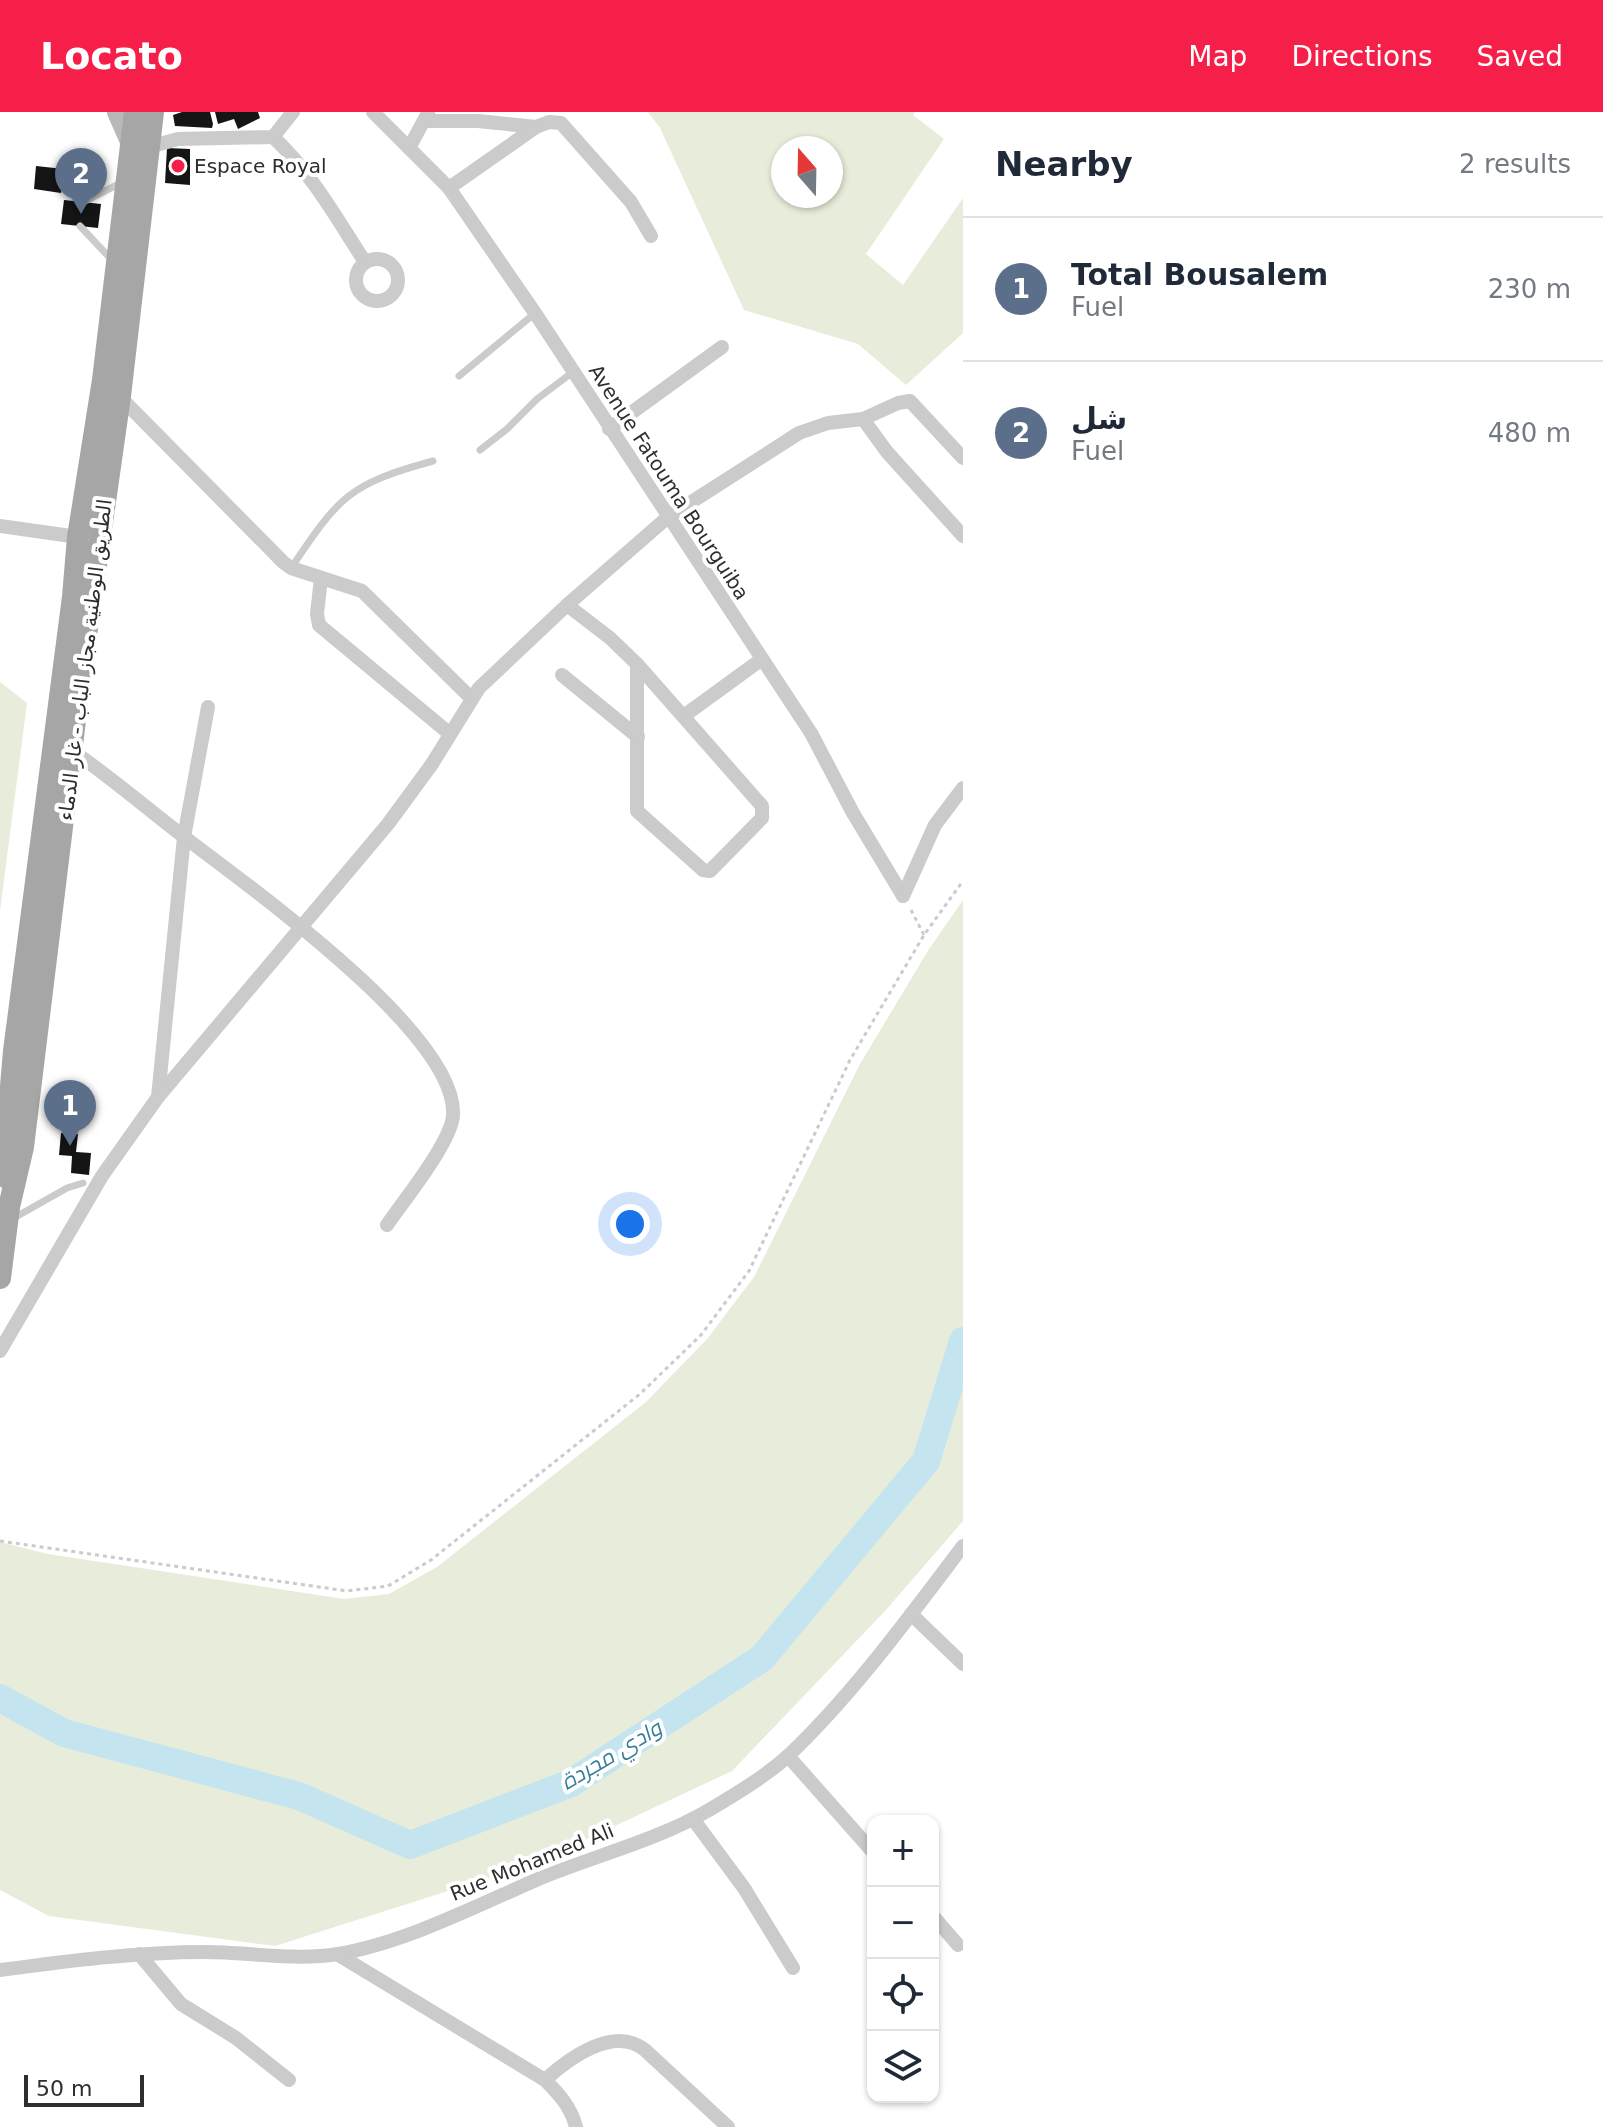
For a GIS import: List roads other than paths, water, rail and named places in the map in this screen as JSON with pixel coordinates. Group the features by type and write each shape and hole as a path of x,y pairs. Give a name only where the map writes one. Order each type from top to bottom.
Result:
{"main road":[{"name":"الطريق الوطنية مجاز الباب - غار الدماء","path":"1,1265 8,1214 6,1145 30,1012 83,598 120,396 134,281 139,160 137,115"},
{"name":"الطريق الوطنية مجاز الباب - غار الدماء","path":"83,598 78,537 103,380 115,264 139,160"}],"street":[{"path":"273,137 293,112"},
{"name":"Avenue Fatouma Bourguiba","path":"373,112 449,188 535,313 811,733 853,813 903,896 935,825 963,788"},
{"path":"137,115 178,139"},
{"path":"409,148 427,116 536,127"},
{"path":"449,188 536,127 556,121 565,126 631,202 651,236"},
{"path":"139,160 178,139 273,137 292,154 365,262"},
{"path":"609,429 722,347"},
{"path":"103,380 291,568 362,591 471,698"},
{"path":"0,1351 102,1176 158,1097 388,824 471,698 567,605 668,517 799,433 828,423 863,419 898,403 910,401 963,458"},
{"path":"863,419 887,452 963,536"},
{"path":"0,526 78,537"},
{"path":"321,578 317,614 319,625 450,734"},
{"path":"567,605 610,638 637,664 759,801 764,812 762,818 710,871 703,870 637,811 637,664"},
{"path":"685,715 762,659"},
{"path":"562,675 638,737"},
{"path":"158,1097 184,837 208,707"},
{"path":"64,745 302,926 401,1017 428,1054 443,1078 453,1116 448,1133 387,1225"},
{"name":"Rue Mohamed Ali","path":"0,1970 139,1954 337,1954 441,1920 693,1819 788,1756 958,1564 963,1546"},
{"path":"911,1614 963,1664"},
{"path":"788,1756 867,1845"},
{"path":"693,1819 744,1888 793,1968"},
{"path":"939,1923 958,1945"},
{"path":"139,1954 181,2004 236,2038 289,2080"},
{"path":"337,1954 545,2080 562,2096 576,2127"},
{"path":"545,2080 562,2064 579,2055 611,2041 630,2041 645,2050 728,2127"}],"lane":[{"path":"83,202 139,160"},
{"path":"80,226 134,281"},
{"path":"459,376 535,313"},
{"path":"480,450 537,399 573,372"},
{"path":"291,568 325,517 342,499 386,474 433,461"},
{"path":"8,1214 83,1183"}],"waterway":[{"name":"وادي مجردة","path":"0,1698 64,1733 299,1796 410,1845 571,1783 762,1658 926,1461 963,1341"}],"place":[{"name":"Espace Royal","path":"178,166"},
{"name":"شل","path":"81,214"},
{"name":"Total Bousalem","path":"70,1146"}]}
